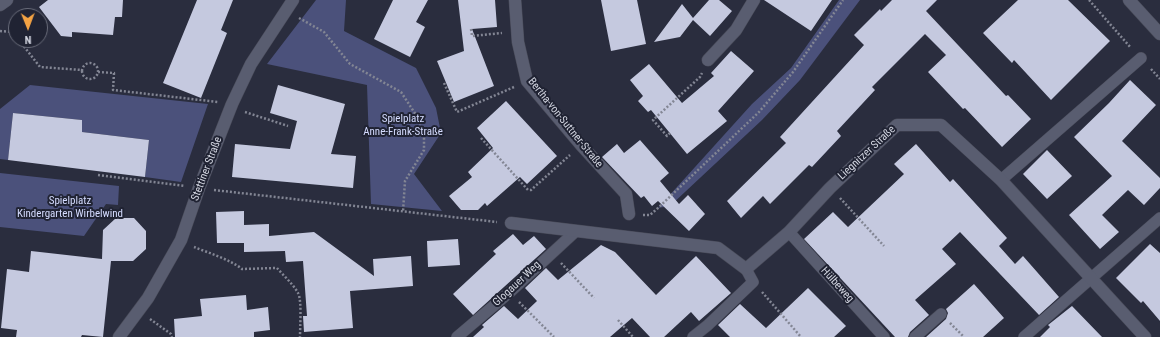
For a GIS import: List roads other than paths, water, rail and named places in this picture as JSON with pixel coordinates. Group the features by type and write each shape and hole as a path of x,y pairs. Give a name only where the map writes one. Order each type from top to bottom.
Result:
{"street":[{"path":"0,5 7,0"},
{"name":"Bertha-von-Suttner-Straße","path":"515,0 517,32 528,81 581,145 626,194 628,214"},
{"path":"708,60 736,30 754,0"},
{"path":"1129,0 1160,34"},
{"name":"Stettiner Straße","path":"119,337 139,312 163,275 181,240 199,188 232,106 251,64 289,5"},
{"name":"Liegnitzer Straße","path":"746,269 789,232 830,188 897,125 941,125 1001,180 1090,279 1145,337"},
{"path":"511,223 718,248 746,269"}],"lane":[{"path":"1001,180 1141,58"},
{"path":"1024,337 1160,218"},
{"name":"Glogauer Weg","path":"457,337 510,292 576,231"},
{"name":"Hülbeweg","path":"789,232 884,337"},
{"path":"693,337 708,325 753,282 746,269"},
{"path":"915,337 941,314"}],"park label":[{"name":"Spielplatz Anne-Frank-Straße","path":"403,125"},
{"name":"Spielplatz Kindergarten Wirbelwind","path":"70,207"}]}
